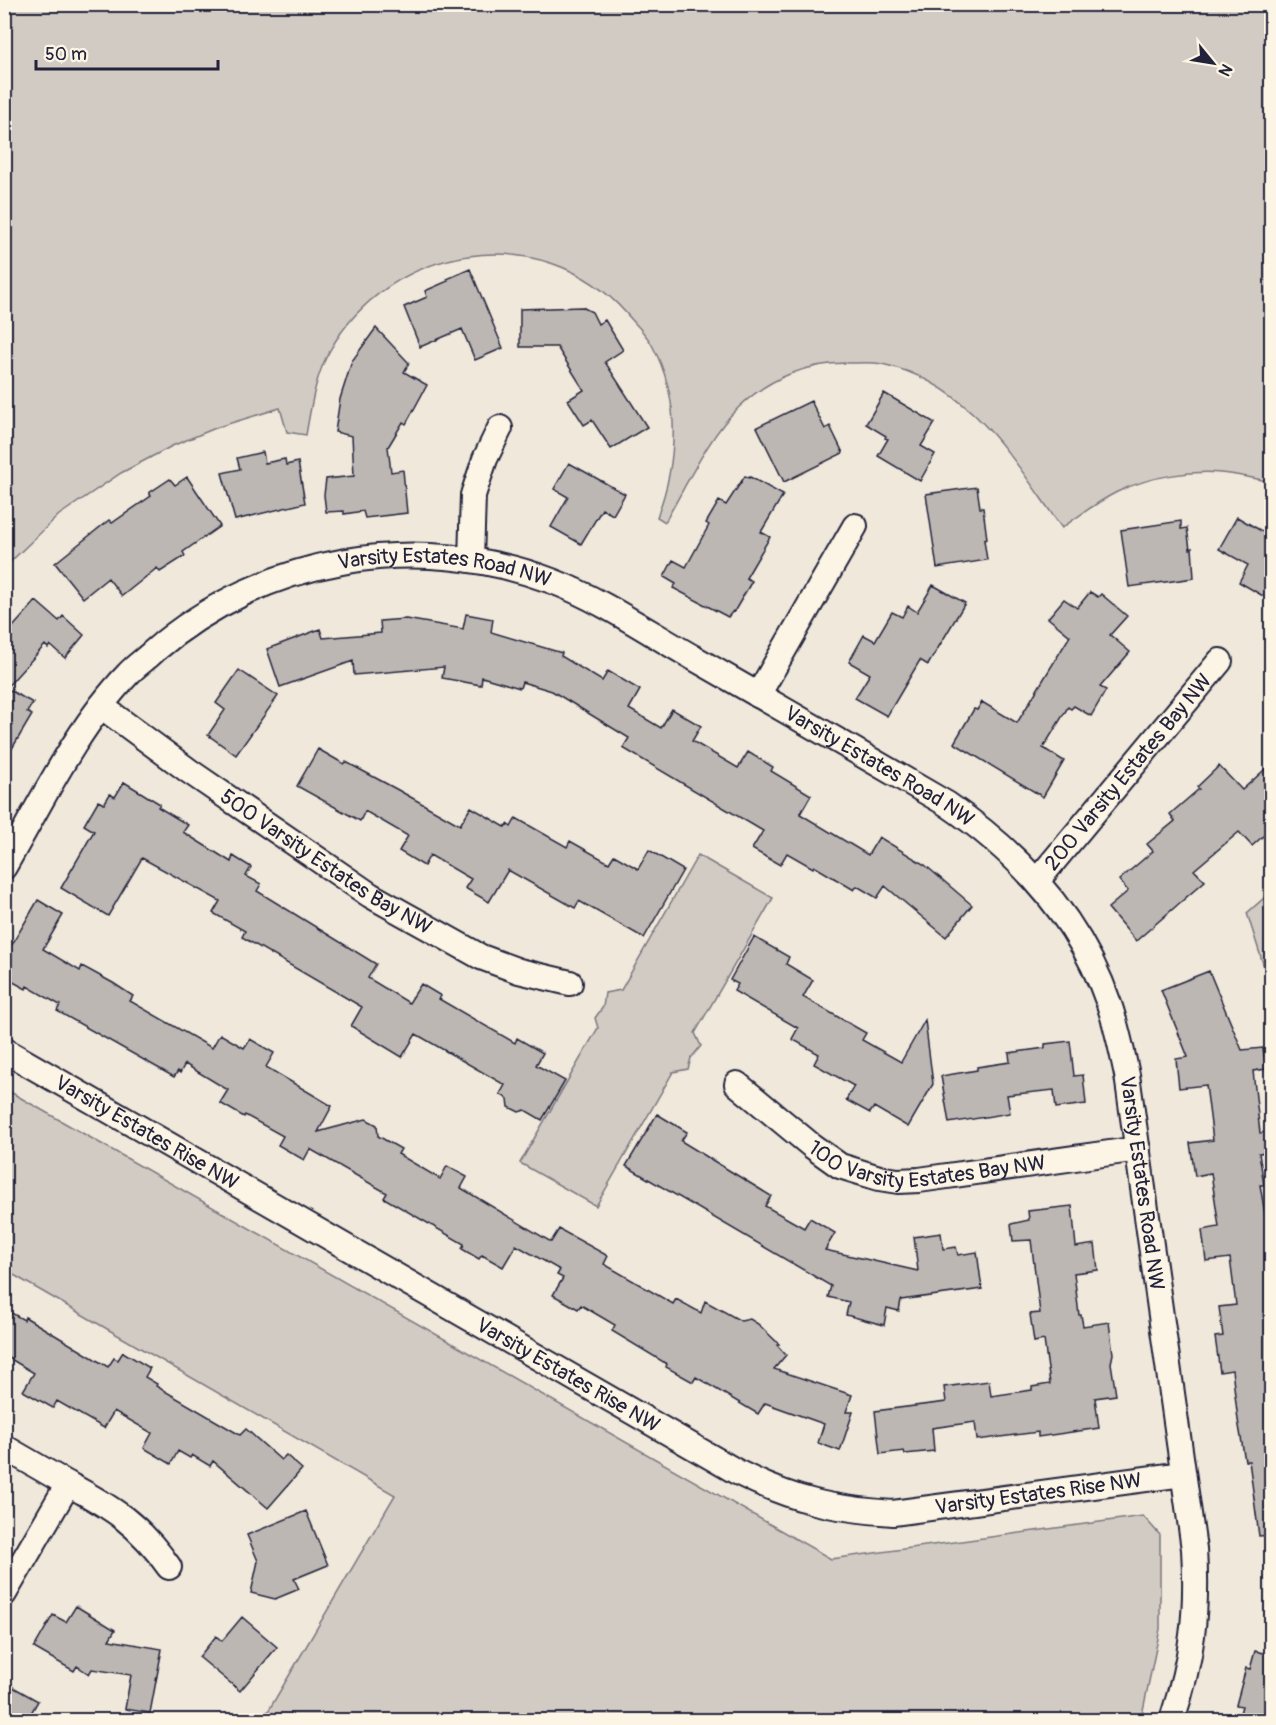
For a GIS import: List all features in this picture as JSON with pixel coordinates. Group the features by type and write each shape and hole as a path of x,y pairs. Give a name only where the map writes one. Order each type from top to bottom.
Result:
{"street":[{"path":"471,560 472,495 485,459 500,428"},
{"path":"758,695 855,526"},
{"name":"Varsity Estates Road NW","path":"4,867 77,741 101,706 129,672 176,632 231,598 289,575 329,564 376,557 425,555 471,560 507,567 553,582 587,597 947,804 976,824 1004,847 1037,881 1053,901 1081,945 1108,1001 1127,1075 1194,1549 1196,1592 1193,1634 1187,1668 1172,1720"},
{"name":"200 Varsity Estates Bay NW","path":"1037,881 1220,661"},
{"name":"500 Varsity Estates Bay NW","path":"101,706 189,771 370,895 481,957 519,971 570,982"},
{"name":"Varsity Estates Rise NW","path":"4,1050 737,1472 786,1494 826,1506 893,1513 1183,1474"},
{"name":"100 Varsity Estates Bay NW","path":"737,1084 840,1166 879,1178 898,1181 919,1180 1138,1149"},
{"path":"4,1447 130,1521 158,1551 168,1567"},
{"path":"4,1594 68,1484"}],"shaded area":[{"path":"5,4 1271,5 1271,482 1202,472 1158,478 1117,492 1062,528 1007,451 965,406 941,388 913,374 882,364 835,363 805,369 776,380 739,407 708,446 665,522 657,517 669,474 673,430 672,408 661,366 647,336 626,313 592,283 553,264 511,255 468,256 427,267 389,287 355,315 324,362 314,392 306,435 287,432 280,408 218,427 172,446 121,473 59,515 5,567"},
{"path":"698,855 773,898 695,1033 701,1046 691,1058 688,1069 673,1072 596,1206 520,1163 598,1028 595,1018 603,1007 605,993 621,990"},
{"path":"1271,892 1271,989 1247,913"},
{"path":"5,1089 831,1559 1143,1516 1160,1535 1160,1629 1142,1715 1139,1720 263,1720 395,1495 5,1270"}],"building":[{"path":"470,269 503,348 475,360 462,329 420,347 404,307 427,297 425,291"},
{"path":"582,307 592,312 598,324 605,320 623,350 605,362 647,427 611,449 592,420 584,425 568,400 584,390 557,347 520,347 520,309"},
{"path":"376,328 409,363 404,372 427,385 406,424 403,422 388,447 391,472 403,470 407,513 365,518 363,511 344,514 344,511 326,512 324,495 326,479 354,476 352,436 335,432 340,399 352,361"},
{"path":"884,393 935,423 921,446 935,454 920,481 878,456 888,439 866,424"},
{"path":"811,401 825,429 830,426 843,453 784,482 757,427"},
{"path":"263,452 265,463 285,459 286,465 298,462 305,503 235,520 222,473 240,469 237,458"},
{"path":"569,463 625,494 613,515 602,509 581,544 551,527 568,497 554,489"},
{"path":"745,476 783,495 761,532 770,537 746,578 752,581 734,612 728,617 673,588 676,584 664,577 673,560 686,567 719,501 726,505"},
{"path":"187,477 220,526 183,552 185,556 160,572 157,568 122,596 108,578 83,598 55,563 109,520 112,523 151,496 149,493 170,479 175,485"},
{"path":"977,487 980,508 983,508 987,560 937,568 926,494"},
{"path":"1237,517 1272,537 1272,582 1263,596 1239,582 1248,565 1219,549"},
{"path":"1181,521 1181,529 1187,528 1190,549 1192,548 1194,578 1129,587 1121,530"},
{"path":"933,585 965,603 928,665 920,660 887,716 855,698 870,674 849,662 864,635 875,641 892,612 902,617 908,606 917,612"},
{"path":"1090,592 1098,597 1101,594 1127,616 1110,635 1130,652 1100,687 1106,690 1091,716 1074,706 1071,709 1068,707 1043,748 1064,761 1043,797 954,743 974,709 977,710 982,702 1017,723 1070,636 1048,618 1064,599 1077,608"},
{"path":"36,601 59,621 63,616 84,635 65,658 50,645 48,648 45,645 6,688 33,703 27,712 32,715 4,762 4,637"},
{"path":"466,614 493,619 491,632 562,653 561,656 602,681 608,671 640,690 629,709 661,728 672,709 701,726 692,741 738,768 748,752 773,767 771,771 811,795 800,814 868,855 879,837 925,865 972,905 946,937 885,886 877,898 857,886 854,890 787,853 780,865 752,849 763,831 623,748 629,738 552,691 522,682 520,688 482,677 481,685 442,678 444,667 354,675 353,661 280,687 267,649 320,629 323,638 381,633 380,621 406,619 463,629"},
{"path":"239,670 278,696 236,755 208,735 225,710 216,703"},
{"path":"318,749 460,825 471,807 505,827 507,824 511,827 516,818 567,847 570,841 609,863 614,855 638,869 649,850 683,870 644,938 579,901 575,908 508,870 489,902 465,888 471,879 430,855 424,866 399,851 408,836 365,811 360,821 297,786"},
{"path":"1272,763 1272,828 1252,846 1239,832 1194,870 1205,881 1136,941 1108,908 1128,891 1119,880 1153,851 1147,844 1175,821 1170,814 1199,789 1197,787 1219,766 1242,790"},
{"path":"124,782 160,804 158,807 188,825 183,832 231,862 233,856 251,867 246,876 261,884 257,891 376,964 368,978 409,1003 421,984 441,996 439,999 515,1043 517,1038 543,1053 536,1065 565,1081 542,1120 525,1110 519,1112 509,1107 508,1099 500,1094 505,1085 416,1034 402,1057 351,1026 362,1007 242,937 245,931 213,913 220,901 142,858 108,916 61,888 94,831 84,825 98,801 104,804 110,794 115,797"},
{"path":"38,900 63,915 43,949 80,971 82,966 113,983 133,996 130,1001 212,1048 220,1034 244,1048 250,1039 274,1053 266,1067 332,1106 318,1132 366,1119 377,1125 378,1136 401,1149 398,1154 440,1179 447,1166 467,1177 461,1188 551,1242 559,1229 608,1256 604,1264 673,1304 676,1299 701,1313 705,1301 741,1321 750,1319 758,1324 779,1344 777,1345 786,1355 774,1369 852,1395 846,1412 853,1412 840,1451 818,1443 824,1424 765,1403 758,1414 696,1377 693,1382 666,1367 667,1364 612,1331 615,1325 581,1305 578,1309 553,1295 563,1278 557,1275 560,1270 516,1245 503,1267 482,1255 479,1259 462,1249 464,1244 384,1198 387,1193 310,1149 304,1160 278,1145 283,1136 220,1103 228,1090 185,1064 180,1073 178,1071 174,1077 57,1011 60,1005 27,986 26,989 4,977 4,958"},
{"path":"754,937 789,957 786,964 813,980 803,997 866,1033 862,1040 901,1062 925,1020 933,1084 908,1127 874,1107 870,1113 846,1100 854,1086 814,1064 819,1054 792,1039 798,1028 734,991 738,984 730,980"},
{"path":"1209,971 1242,1050 1263,1048 1266,1069 1253,1071 1260,1133 1267,1132 1270,1152 1259,1153 1264,1185 1260,1185 1272,1255 1272,1535 1259,1536 1249,1461 1245,1461 1232,1370 1220,1372 1215,1337 1223,1336 1219,1307 1236,1305 1230,1258 1206,1261 1202,1230 1219,1227 1211,1173 1195,1176 1190,1143 1213,1140 1206,1085 1179,1088 1176,1059 1188,1057 1161,990"},
{"path":"1070,1041 1074,1076 1083,1075 1086,1104 1056,1108 1054,1090 1007,1095 1010,1113 949,1123 941,1076 1010,1062 1009,1053 1045,1048 1045,1044"},
{"path":"657,1114 687,1132 681,1141 771,1196 765,1206 804,1228 810,1218 835,1233 825,1250 918,1271 914,1237 941,1233 943,1249 956,1247 958,1255 977,1252 982,1289 901,1300 899,1311 887,1308 884,1325 846,1315 849,1302 828,1297 831,1286 626,1166"},
{"path":"1072,1206 1076,1247 1095,1244 1098,1270 1074,1273 1079,1315 1081,1315 1083,1326 1109,1322 1113,1354 1111,1363 1116,1395 1095,1398 1099,1428 1038,1437 1038,1432 977,1440 975,1422 932,1428 934,1451 880,1454 875,1411 946,1402 944,1387 989,1381 991,1396 1032,1390 1032,1387 1050,1384 1044,1340 1034,1342 1030,1314 1040,1313 1031,1240 1013,1241 1011,1224 1029,1220 1028,1211"},
{"path":"4,1309 24,1320 25,1317 108,1367 114,1358 118,1360 123,1352 150,1368 145,1377 157,1384 156,1386 240,1435 246,1429 281,1460 286,1455 302,1469 268,1508 213,1461 210,1466 192,1455 190,1458 178,1451 171,1464 144,1448 152,1433 114,1411 104,1428 57,1401 53,1408 23,1391 34,1373 4,1355"},
{"path":"306,1511 328,1565 294,1579 299,1589 275,1599 251,1593 258,1561 247,1535"},
{"path":"76,1606 115,1630 109,1640 162,1649 150,1713 125,1709 131,1675 92,1669 89,1674 77,1666 74,1671 34,1648 53,1615 66,1622"},
{"path":"242,1617 277,1647 240,1691 199,1657 216,1636 222,1641"},
{"path":"1255,1651 1272,1655 1272,1720 1238,1720 1242,1706 1236,1705 1246,1668 1250,1669"},
{"path":"4,1682 38,1701 27,1720 4,1720"}]}
